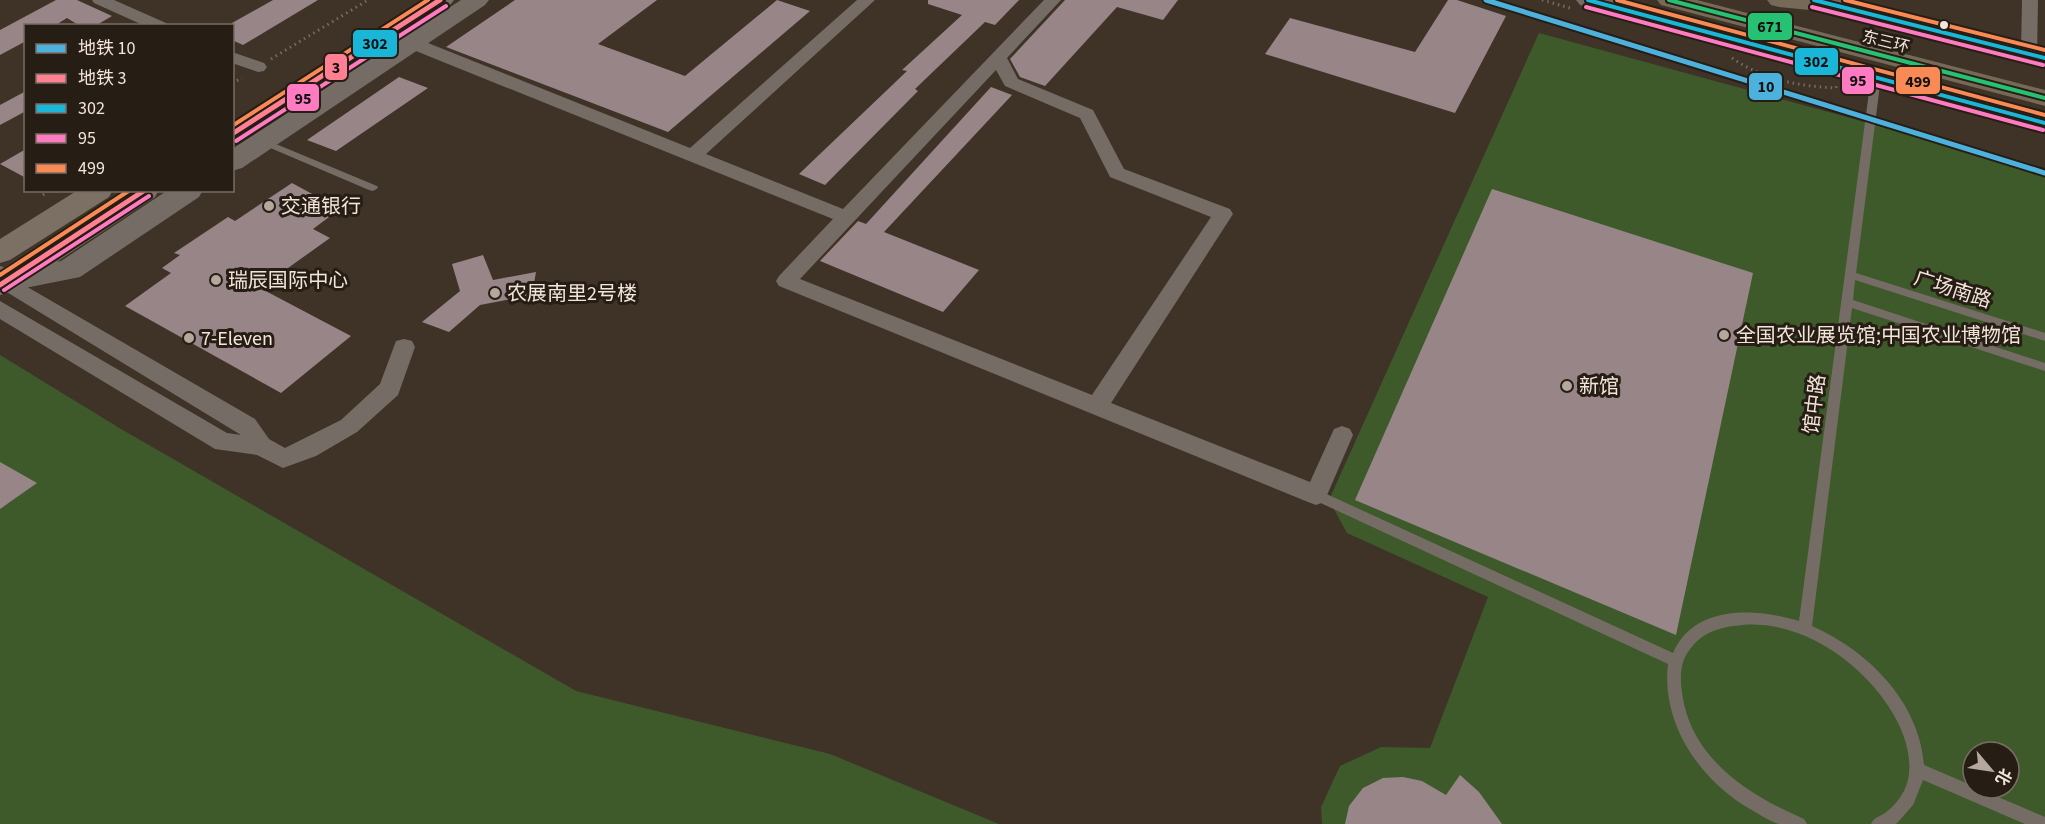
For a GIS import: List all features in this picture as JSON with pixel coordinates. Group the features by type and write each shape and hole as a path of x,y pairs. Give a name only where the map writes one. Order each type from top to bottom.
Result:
{"highway":[{"name":"东三环","path":"1727,0 2045,81"},
{"path":"1779,0 1839,6"},
{"path":"1677,2 1849,70"},
{"name":"东三环","path":"1677,2 2045,98"}],"main road":[{"path":"234,106 403,0"},
{"path":"234,134 442,0"},
{"path":"1,281 97,192"},
{"path":"1,281 143,192"}],"street":[{"path":"100,0 155,24"},
{"path":"234,161 477,0"},
{"path":"693,155 867,0"},
{"path":"1053,0 786,281 1316,495 1342,435"},
{"path":"1588,0 2045,123"},
{"path":"1815,0 2037,56 2030,0"},
{"path":"412,43 846,218"},
{"path":"234,58 258,68"},
{"path":"999,58 1011,82 1087,114 1117,173 1223,214 1097,406"},
{"path":"1,281 69,270 186,192"},
{"path":"1,281 223,442 261,446 283,459 308,449 349,426 390,389 404,347"}],"lane":[{"name":"馆中路","path":"1805,628 1876,77"},
{"path":"264,142 373,188"},
{"name":"广场南路","path":"1851,275 2045,337"},
{"path":"1847,302 2045,367"},
{"path":"1316,495 1676,661"},
{"path":"1798,824 1773,820 1734,790 1708,765 1686,731 1674,692 1676,661 1688,640 1708,625 1729,618 1754,616 1805,628 1834,643 1859,661 1889,693 1913,736 1917,770 1912,795 1890,820 1880,824"},
{"path":"1917,770 2043,824"}],"path":[{"path":"234,82 368,0"},
{"path":"43,195 47,192"}],"green space":[{"name":"全国农业展览馆;中国农业博物馆","path":"1539,33 2045,171 2045,824 1322,824 1321,807 1340,766 1381,747 1430,748 1488,597 1347,533 1329,500"},
{"path":"0,355 121,429 576,691 830,754 999,824 0,824"}],"building":[{"path":"56,0 77,0 112,16 98,24 77,24 67,18 57,24 24,24 24,42 0,55 0,30"},
{"path":"273,0 318,0 243,45 234,41 234,24 232,23"},
{"path":"515,0 657,0 598,44 685,76 777,0 810,11 668,132 446,47"},
{"path":"928,0 1019,0 995,25 985,22 915,89 918,91 825,185 799,174 907,71 902,70 962,15 928,4"},
{"path":"1065,0 1178,0 1163,20 1117,7 1045,86 1020,77 1010,59"},
{"path":"1448,0 1457,0 1506,16 1455,113 1265,54 1290,18 1415,52"},
{"path":"399,77 428,88 336,151 307,140"},
{"path":"991,87 1012,95 884,232 979,270 943,312 820,261 858,221 866,224"},
{"path":"24,92 24,112 0,125 0,105"},
{"path":"24,150 24,177 0,164"},
{"name":"瑞辰国际中心","path":"292,183 340,209 313,229 330,238 260,288 351,336 281,393 125,306 171,273 162,268 180,255 174,253 228,217 235,221"},
{"name":"新馆","path":"1492,189 1753,273 1676,635 1355,500"},
{"name":"农展南里2号楼","path":"483,255 493,280 536,272 532,295 480,305 449,332 422,322 460,291 452,264"},
{"path":"0,462 37,483 0,509"},
{"path":"1460,775 1479,792 1502,824 1345,824 1349,806 1363,788 1383,778 1403,777 1422,781 1446,795"}],"metro line":[{"name":"3","path":"234,133 440,0"},
{"name":"10","path":"1486,0 2045,173"},
{"name":"3","path":"0,285 142,192"}],"transit line":[{"name":"499","path":"234,125 428,0"},
{"name":"302","path":"234,134 442,0"},
{"name":"302","path":"1588,0 2045,123"},
{"name":"499","path":"1617,0 2045,115"},
{"name":"671","path":"1669,0 2045,98"},
{"name":"302","path":"1814,0 2045,58"},
{"name":"499","path":"1845,0 2045,50"},
{"name":"95","path":"236,141 446,6"},
{"name":"95","path":"1586,7 2043,130"},
{"name":"95","path":"1812,7 2043,65"},
{"name":"499","path":"0,275 127,192"},
{"name":"302","path":"0,284 141,192"},
{"name":"95","path":"4,290 149,196"}],"place":[{"name":"交通银行","path":"269,206"},
{"name":"瑞辰国际中心","path":"216,280"},
{"name":"农展南里2号楼","path":"495,293"},
{"name":"全国农业展览馆;中国农业博物馆","path":"1724,335"},
{"name":"7-Eleven","path":"189,338"},
{"name":"新馆","path":"1567,386"}]}
